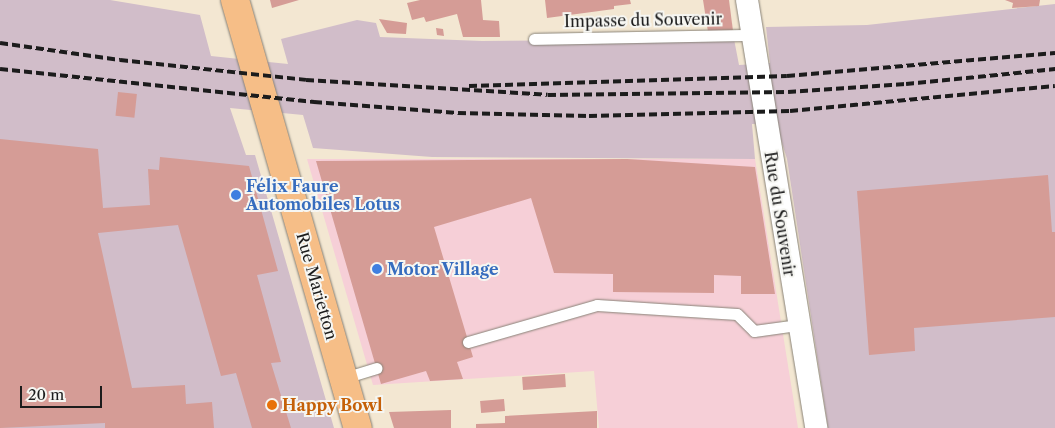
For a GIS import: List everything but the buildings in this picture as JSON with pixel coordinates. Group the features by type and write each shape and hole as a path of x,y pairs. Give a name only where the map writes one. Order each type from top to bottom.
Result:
{"main road":[{"name":"Rue Marietton","path":"235,0 358,428"}],"street":[{"name":"Rue du Souvenir","path":"747,0 797,326 816,428"}],"lane":[{"name":"Impasse du Souvenir","path":"534,39 752,35"},
{"path":"468,342 597,305 737,314 754,331 797,326"},
{"path":"344,378 376,368"}],"shaded area":[{"path":"0,0 110,0 200,15 211,56 288,64 281,39 357,20 376,23 380,37 482,41 734,39 739,65 770,63 766,27 867,25 1055,4 1055,428 828,428 787,159 776,124 752,124 755,159 432,157 313,148 303,115 230,108 246,155 255,155 334,428 0,428"},
{"path":"307,159 755,159 798,428 599,428 594,371 373,385"}],"railway":[{"path":"0,43 120,60 306,80 548,95 788,92 906,84 1055,69"},
{"path":"469,86 787,76 1055,53"},
{"path":"0,69 314,102 458,113 589,116 790,111 1055,86"}],"place":[{"name":"Félix Faure Automobiles Lotus","path":"236,195"},
{"name":"Motor Village","path":"377,269"},
{"name":"Happy Bowl","path":"272,405"}]}
